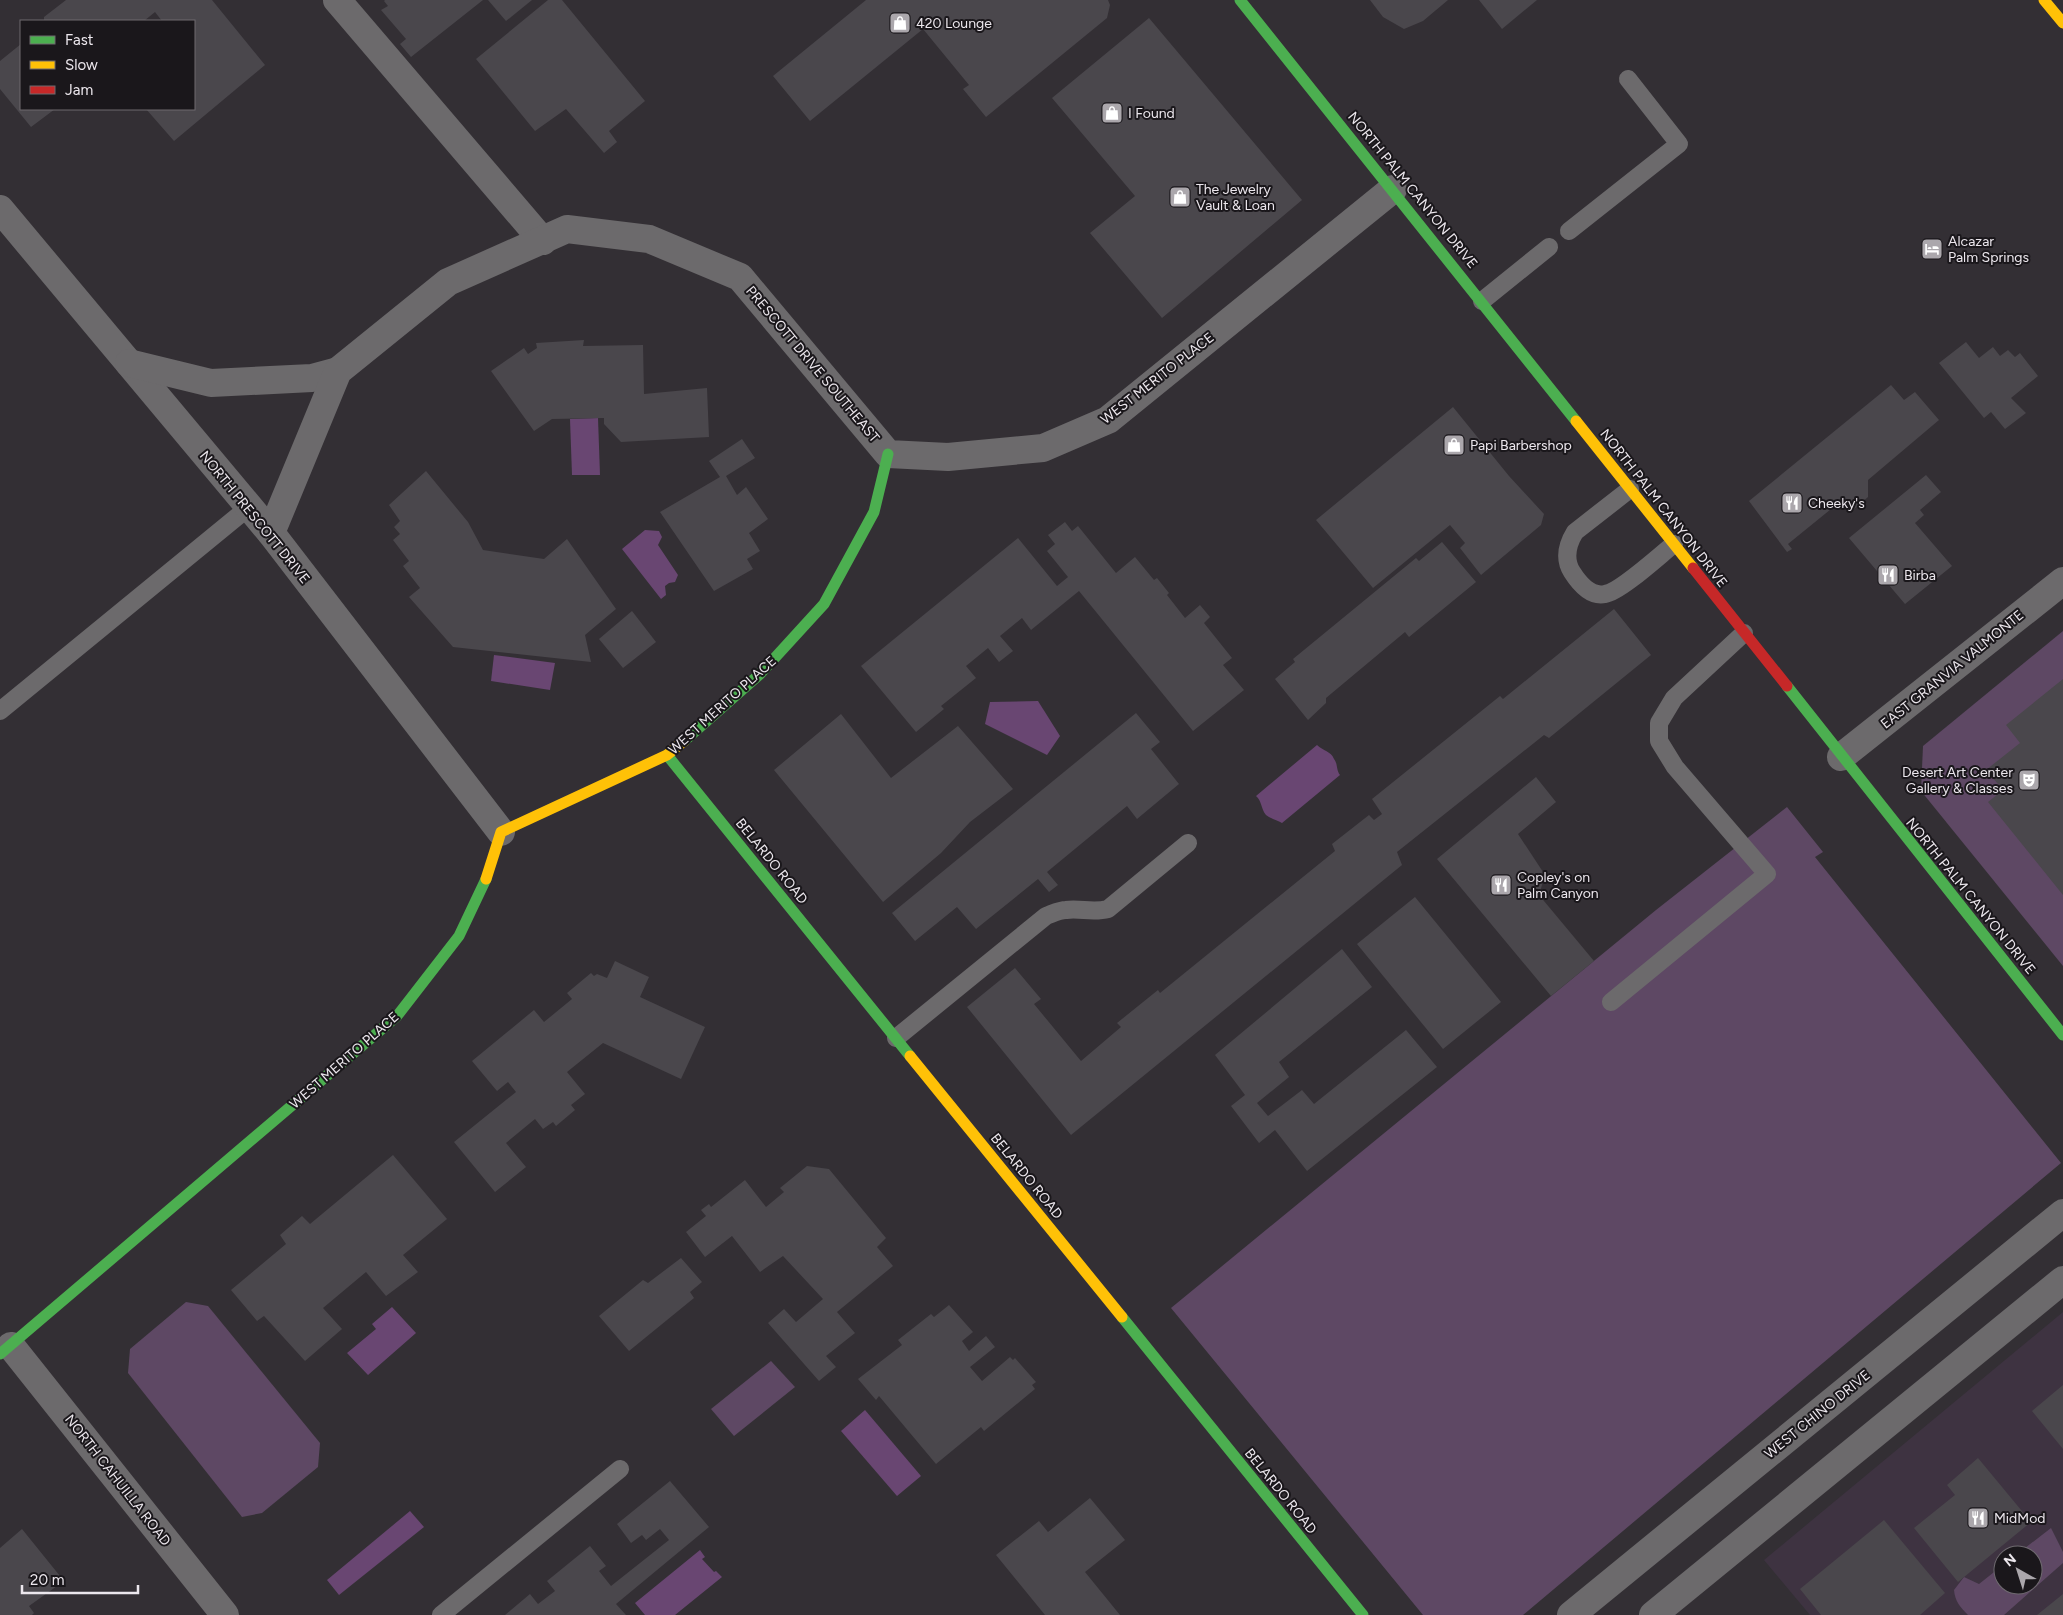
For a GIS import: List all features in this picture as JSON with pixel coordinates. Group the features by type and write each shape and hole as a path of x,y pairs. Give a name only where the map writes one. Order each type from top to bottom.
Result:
{"street":[{"path":"337,0 543,241"},
{"name":"NORTH PALM CANYON DRIVE","path":"1240,0 1394,189 1841,757 2063,1035"},
{"path":"2044,0 2063,23"},
{"name":"WEST MERITO PLACE","path":"5,1350 397,1016 459,936 485,882 500,832 668,755 760,674 824,604 874,512 888,454 948,457 1043,448 1108,420 1394,189"},
{"name":"NORTH PRESCOTT DRIVE","path":"0,209 271,533 500,832"},
{"name":"PRESCOTT DRIVE SOUTHEAST","path":"128,363 211,382 312,378 338,372 448,282 567,230 649,239 740,277 888,454"},
{"name":"PRESCOTT DRIVE SOUTHEAST","path":"271,533 338,372"},
{"name":"EAST GRANVIA VALMONTE","path":"1841,757 2063,581"},
{"name":"BELARDO ROAD","path":"668,755 1363,1615"},
{"name":"WEST CHINO DRIVE","path":"1571,1615 2063,1213"},
{"path":"1653,1615 2063,1280"},
{"name":"NORTH CAHUILLA ROAD","path":"5,1350 225,1615"}],"lane":[{"path":"1568,231 1679,144 1628,80"},
{"path":"1482,301 1549,247"},
{"path":"1630,489 1575,532 1570,539 1567,557 1569,566 1580,584 1596,593 1606,594 1619,587 1674,544"},
{"path":"0,711 249,507"},
{"path":"1611,1002 1767,874 1675,767 1659,741 1659,723 1674,698 1744,633"},
{"path":"896,1038 1046,916 1063,910 1079,909 1096,912 1108,908 1188,844"},
{"path":"441,1615 620,1469"}],"shaded area":[{"path":"598,418 600,475 572,475 570,419"},
{"path":"645,530 659,531 662,537 658,545 678,575 675,582 665,586 666,595 661,599 622,549"},
{"path":"2063,631 2063,966 1921,791 1923,746"},
{"path":"494,655 555,663 550,690 491,681"},
{"path":"1038,701 1060,736 1047,755 985,724 990,702"},
{"path":"1317,745 1333,756 1340,775 1282,823 1266,815 1256,796"},
{"path":"1787,807 1823,852 1815,857 2061,1163 1523,1615 1423,1615 1171,1308 1656,910"},
{"path":"186,1302 208,1306 320,1443 318,1467 262,1513 242,1517 128,1373 130,1349"},
{"path":"392,1307 416,1333 368,1375 347,1353 376,1329 372,1324"},
{"path":"2063,1312 2063,1615 1810,1615 1764,1560"},
{"path":"771,1361 795,1387 734,1436 711,1409"},
{"path":"865,1410 921,1476 897,1496 841,1431"},
{"path":"410,1511 424,1527 339,1595 327,1580"},
{"path":"2051,1528 2063,1552 2063,1563 2043,1581 2043,1545 2029,1545"},
{"path":"700,1550 705,1557 702,1559 714,1572 716,1571 722,1577 675,1615 645,1615 635,1603"},
{"path":"1993,1573 1993,1595 2027,1595 2004,1615 1968,1615 1958,1604 1954,1590 1964,1577 1979,1584"}],"building":[{"path":"66,0 212,0 265,65 174,141 147,110 195,110 195,20 161,20 155,12 145,20 44,20 44,17"},
{"path":"385,0 483,0 411,57 400,44 406,39 381,10 388,6"},
{"path":"488,0 532,0 506,21"},
{"path":"548,0 562,0 645,101 609,131 617,142 604,153 566,109 535,131 476,59"},
{"path":"866,0 1108,0 1110,5 1107,18 986,117 963,89 969,85 923,29 810,121 773,76"},
{"path":"1370,0 1448,0 1423,21 1404,29 1383,17"},
{"path":"1479,0 1537,0 1502,29"},
{"path":"1149,18 1302,200 1162,318 1090,233 1135,196 1052,98"},
{"path":"20,45 20,110 54,110 31,127 0,89 0,61"},
{"path":"584,340 583,346 643,345 644,394 707,388 709,437 621,442 604,424 604,418 552,419 534,431 491,371 524,348 528,354 537,348 536,343"},
{"path":"1966,342 1979,358 1993,347 2000,356 2008,350 2015,357 2020,353 2038,376 2011,398 2026,413 2005,429 1991,412 1984,418 1939,363"},
{"path":"1891,385 1904,400 1915,392 1939,420 1868,480 1868,497 1853,510 1836,505 1788,544 1792,549 1787,552 1749,501"},
{"path":"1453,407 1509,476 1544,514 1541,525 1481,575 1460,548 1465,543 1450,525 1373,588 1316,520"},
{"path":"742,439 755,458 726,476 737,495 746,487 768,519 749,533 760,551 747,559 753,569 714,591 660,512 720,477 709,461"},
{"path":"426,471 468,522 483,550 544,559 567,539 616,609 585,635 591,662 453,647 409,597 420,588 403,566 409,561 393,540 400,534 394,527 400,521 389,505"},
{"path":"1926,475 1941,492 1920,510 1924,515 1915,523 1952,566 1905,604 1849,538"},
{"path":"1065,522 1072,531 1078,526 1116,573 1135,557 1154,580 1157,578 1169,593 1167,595 1185,618 1200,605 1210,617 1204,623 1232,658 1223,665 1244,690 1193,731 1079,591 1031,630 1022,618 1000,636 1013,651 999,662 988,648 966,666 976,678 941,706 944,709 916,732 861,666 1018,538 1057,586 1068,577 1047,551 1055,544 1048,535"},
{"path":"1442,542 1476,582 1409,637 1405,632 1326,698 1326,703 1308,720 1275,679 1295,662 1293,659 1416,558 1419,561"},
{"path":"1614,609 1651,655 1549,738 1544,735 1397,852 1402,865 1071,1135 967,1007 1015,968 1041,999 1034,1004 1081,1061 1121,1027 1117,1023 1158,990 1160,993 1335,851 1332,844 1369,815 1374,820 1382,814 1372,799 1500,696 1503,699"},
{"path":"632,611 656,642 623,668 599,639"},
{"name":"Desert Art Center Gallery & Classes","path":"2063,679 2063,895 1988,802 2003,790 1986,770 2020,743 2006,725"},
{"path":"1136,713 1160,742 1151,749 1179,784 1137,819 1127,806 1047,872 1058,885 1049,892 1038,879 976,929 957,907 915,941 892,913"},
{"path":"841,714 891,778 958,726 1013,789 970,822 941,853 883,902 774,770"},
{"name":"Copley's on Palm Canyon","path":"1536,777 1556,802 1518,834 1545,875 1539,895 1594,961 1551,996 1437,859"},
{"path":"1415,897 1501,1002 1443,1049 1357,944"},
{"path":"1342,949 1372,987 1279,1062 1289,1077 1257,1103 1268,1116 1302,1090 1314,1104 1406,1030 1437,1067 1307,1171 1275,1130 1259,1143 1231,1106 1245,1095 1215,1055"},
{"path":"615,961 649,977 640,997 705,1027 681,1079 603,1043 567,1072 585,1094 571,1105 575,1110 556,1126 553,1122 543,1129 535,1119 506,1143 526,1167 495,1192 454,1142 516,1092 508,1082 497,1091 472,1061 534,1010 544,1022 572,999 567,993 591,973 594,976 597,974 607,978"},
{"path":"393,1155 447,1219 403,1255 418,1272 386,1296 366,1272 323,1308 342,1329 305,1361 264,1316 257,1321 231,1290 286,1244 280,1235 302,1216 310,1224"},
{"path":"807,1166 829,1169 886,1238 877,1247 893,1266 837,1312 855,1333 826,1356 836,1367 819,1381 768,1323 784,1309 796,1322 823,1299 783,1256 760,1272 732,1236 705,1257 686,1232 706,1216 701,1210 709,1204 711,1207 745,1180 766,1207 784,1192 780,1188"},
{"path":"681,1258 702,1282 690,1292 694,1298 629,1351 599,1316 643,1280 648,1283"},
{"path":"949,1305 973,1332 962,1341 969,1351 986,1336 995,1347 970,1367 982,1381 1010,1357 1013,1360 1015,1358 1036,1382 1032,1385 1035,1389 984,1431 981,1427 936,1464 879,1396 876,1400 858,1379 902,1345 898,1340 931,1314 934,1317"},
{"path":"2063,1385 2063,1449 2032,1411"},
{"path":"1978,1458 2031,1522 2003,1545 1993,1545 1993,1553 1958,1582 1914,1528 1955,1495 1947,1485"},
{"path":"670,1481 709,1527 616,1604 626,1615 505,1615 530,1594 538,1604 555,1591 547,1581 590,1546 606,1566 599,1571 611,1586 669,1540 660,1529 646,1540 642,1535 631,1543 617,1524"},
{"path":"1090,1498 1125,1540 1085,1572 1120,1615 1045,1615 996,1555 1039,1521 1048,1532"},
{"path":"1884,1520 1945,1593 1920,1615 1821,1615 1800,1589"},
{"path":"22,1529 64,1581 29,1606 34,1613 32,1615 0,1615 0,1548"},
{"path":"2063,1594 2063,1615 2037,1615"}],"traffic: fast":[{"path":"1240,0 1576,421"},
{"path":"684,741 760,674 824,604 874,512 888,454"},
{"path":"1787,686 2063,1035"},
{"path":"667,755 910,1056"},
{"path":"0,1354 397,1016 459,936 486,879"},
{"path":"1122,1317 1363,1615"}],"traffic: slow":[{"path":"2044,0 2063,23"},
{"path":"1576,421 1693,568"},
{"path":"486,879 501,832 667,755 684,741"},
{"path":"910,1056 1122,1317"}],"traffic: jam":[{"path":"1693,568 1787,686"}],"place":[{"name":"420 Lounge","path":"900,23"},
{"name":"I Found","path":"1112,113"},
{"name":"The Jewelry Vault & Loan","path":"1180,197"},
{"name":"Alcazar Palm Springs","path":"1932,249"},
{"name":"Papi Barbershop","path":"1454,445"},
{"name":"Cheeky's","path":"1792,503"},
{"name":"Birba","path":"1888,575"},
{"name":"Desert Art Center Gallery & Classes","path":"2029,780"},
{"name":"Copley's on Palm Canyon","path":"1501,885"},
{"name":"MidMod","path":"1978,1518"}]}
